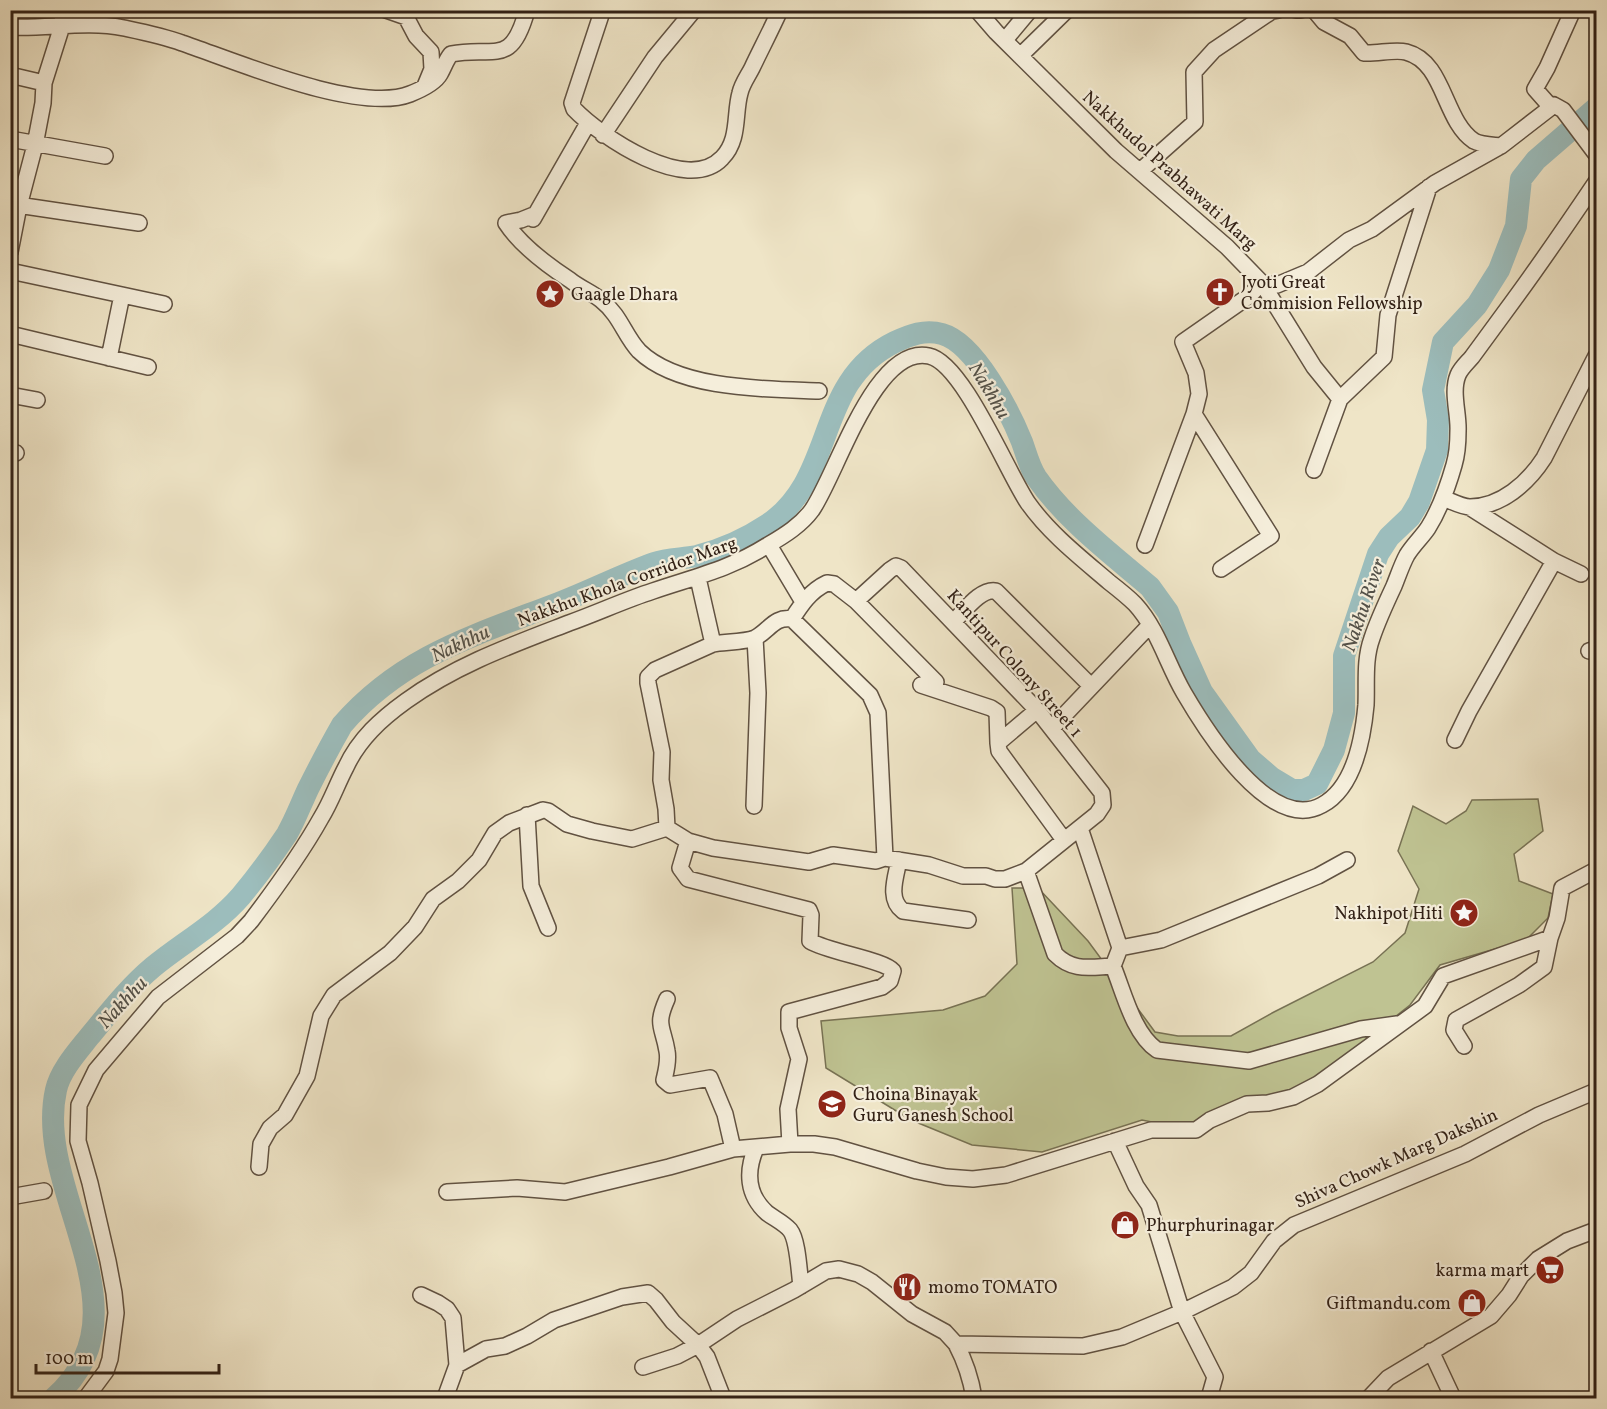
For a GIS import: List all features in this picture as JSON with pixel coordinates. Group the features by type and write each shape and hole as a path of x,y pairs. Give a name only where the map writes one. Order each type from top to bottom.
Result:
{"street":[{"path":"386,10 406,17 416,36 431,51 432,69 425,86"},
{"path":"10,27 38,28 63,18 125,28 180,42 284,78 338,93 390,99 410,94 439,76 451,54 470,51 496,53 509,46 518,35 526,10"},
{"path":"598,10 601,15 572,103 574,109 603,135 673,169 692,171 712,165 722,159 736,131 740,92 780,10"},
{"path":"603,135 655,57 694,10"},
{"name":"Nakkhudol Prabhawati Marg","path":"977,10 1116,152 1227,247 1262,283 1314,367 1340,399"},
{"path":"1005,40 1030,10"},
{"path":"1020,56 1067,10"},
{"path":"1140,171 1195,122 1194,72 1214,50 1272,11 1278,10"},
{"path":"1296,10 1301,10"},
{"path":"1314,10 1323,21 1350,36 1364,53 1406,52 1431,68 1450,109 1463,130 1476,142 1501,146"},
{"path":"1573,10 1535,89 1556,108 1596,154"},
{"path":"10,252 15,205 35,145 44,103 44,83 63,18"},
{"path":"10,75 44,83"},
{"path":"1145,545 1194,414 1199,393 1194,367 1183,342 1249,296 1262,283 1277,285 1308,272 1349,240 1372,229 1429,187 1501,146 1556,108"},
{"path":"588,123 534,217 506,223 514,236 611,309 638,350 651,361 668,370 715,382 769,389 819,391"},
{"path":"10,139 105,156"},
{"name":"Nakkhu Khola Corridor Marg","path":"86,1398 101,1379 108,1365 116,1313 108,1261 78,1140 79,1104 96,1070 158,997 237,936 251,921 322,817 348,763 361,742 369,731 405,701 467,663 652,591 698,578 746,560 789,532 809,514 828,484 869,398 882,379 903,360 923,354 938,359 952,371 995,441 1013,478 1032,508 1064,544 1134,602 1150,625 1182,689 1222,751 1244,777 1272,800 1289,808 1317,809 1340,790 1350,771 1360,740 1365,709 1366,657 1371,641 1406,556 1429,526 1443,498 1456,459 1459,430 1455,394 1458,375 1527,282 1596,182"},
{"path":"1314,470 1340,399 1384,357 1388,315 1429,187"},
{"path":"15,205 139,223"},
{"path":"10,272 164,303"},
{"path":"109,358 122,295"},
{"path":"10,334 148,367"},
{"path":"1469,507 1493,502 1520,488 1536,470 1596,356"},
{"path":"10,394 37,400"},
{"path":"1194,414 1271,536 1221,569"},
{"path":"1443,498 1469,507 1554,561 1581,574"},
{"path":"769,545 803,602"},
{"path":"1455,740 1554,561"},
{"name":"Kantipur Colony Street 1","path":"856,601 896,566 901,568 1037,710 1102,793 1103,805 1097,814 1026,871"},
{"path":"698,578 713,644"},
{"path":"792,619 803,602 820,586 826,583 834,584 856,601 928,683 997,712 999,751 1064,840"},
{"path":"953,622 982,594 990,590 996,591 1091,686"},
{"path":"667,828 661,780 663,752 648,677 655,670 713,644 755,638 780,619 792,619 870,695 876,705 892,859 893,898 897,906 903,910 968,920"},
{"path":"1052,728 1150,625"},
{"path":"754,806 758,693 755,638"},
{"path":"998,742 1037,710"},
{"path":"258,1167 261,1144 270,1128 285,1115 307,1076 321,1016 334,995 390,953 415,927 433,899 479,860 495,833 508,823 543,810 567,824 632,839 667,828 688,841 713,848 808,862 833,855 876,861 892,859 963,876 986,876 995,879 1005,879 1026,871 1055,954 1065,964 1076,967 1113,966"},
{"path":"527,815 531,886 548,928"},
{"path":"1080,828 1120,948 1113,966 1139,1033 1157,1050 1249,1061 1361,1029 1401,1023"},
{"path":"688,841 680,868 688,879 809,910 811,915 810,941 854,957 883,963 892,971 890,981 882,987 789,1012 789,1028 799,1059 788,1109 790,1144"},
{"path":"1120,948 1161,940 1318,876 1347,860"},
{"path":"1464,1046 1454,1030 1456,1020 1519,986 1544,967 1562,888 1596,870"},
{"path":"447,1192 517,1188 565,1192 734,1149 790,1144 835,1147 917,1171 973,1179 1006,1175 1151,1130 1196,1130 1210,1120 1247,1104 1268,1103 1293,1097 1318,1084 1425,1006 1443,975 1550,938"},
{"path":"667,999 660,1015 660,1029 668,1052 664,1080 670,1084 710,1078 725,1114 734,1149"},
{"name":"Shiva Chowk Marg Dakshin","path":"956,1344 1083,1346 1122,1337 1182,1312 1233,1287 1251,1273 1275,1241 1294,1225 1465,1154 1539,1115 1596,1091"},
{"path":"1115,1141 1136,1186 1149,1204 1182,1312 1215,1377 1209,1398"},
{"path":"756,1148 750,1163 748,1178 759,1204 790,1230 796,1241 801,1286"},
{"path":"10,1197 44,1191"},
{"path":"1369,1398 1388,1378 1491,1316 1521,1276 1538,1259 1567,1241 1596,1230"},
{"path":"643,1367 677,1356 737,1319 826,1271 839,1269 858,1274 872,1282 912,1314 945,1332 956,1344 967,1368 974,1398"},
{"path":"458,1365 486,1349 505,1346 527,1336 554,1320 596,1305 648,1293 707,1357 723,1398"},
{"path":"421,1295 447,1309 453,1318 458,1365 445,1398"},
{"path":"1431,1351 1453,1398"}],"green space":[{"path":"1538,799 1543,831 1514,854 1519,881 1553,894 1548,918 1526,940 1440,965 1410,1005 1303,1090 1187,1129 1142,1120 1042,1152 972,1145 911,1120 826,1068 821,1021 943,1010 985,996 1017,964 1012,888 1038,888 1088,941 1155,1032 1178,1036 1231,1036 1373,962 1405,933 1419,889 1398,851 1413,806 1446,824 1466,811 1472,800"}],"waterway":[{"name":"Nakhhu","path":"54,1398 82,1364 93,1328 92,1290 84,1250 60,1169 53,1129 58,1083 79,1049 144,975 221,916 247,889 287,834 342,725 364,702 411,667 463,640 654,563 697,556 724,547 767,525 790,505 805,482 837,405 850,381 869,359 895,342 930,332 942,334 967,350 1000,397 1034,473 1048,493 1089,535 1150,587 1168,612 1202,692 1250,759 1272,778 1292,790 1304,790 1317,784 1334,750 1344,713 1344,656 1378,554 1389,537 1410,517 1419,502 1437,450 1438,420 1433,390 1443,342 1477,305 1499,270 1516,226 1521,179 1536,160 1596,108"}],"place":[{"name":"Jyoti Great Commision Fellowship","path":"1220,292"},
{"name":"Gaagle Dhara","path":"550,294"},
{"name":"Nakhipot Hiti","path":"1464,913"},
{"name":"Choina Binayak Guru Ganesh School","path":"832,1104"},
{"name":"Phurphurinagar","path":"1125,1225"},
{"name":"karma mart","path":"1550,1270"},
{"name":"momo TOMATO","path":"907,1287"},
{"name":"Giftmandu.com","path":"1472,1303"}],"water label":[{"name":"Nakhu River","path":"1363,605"}]}
